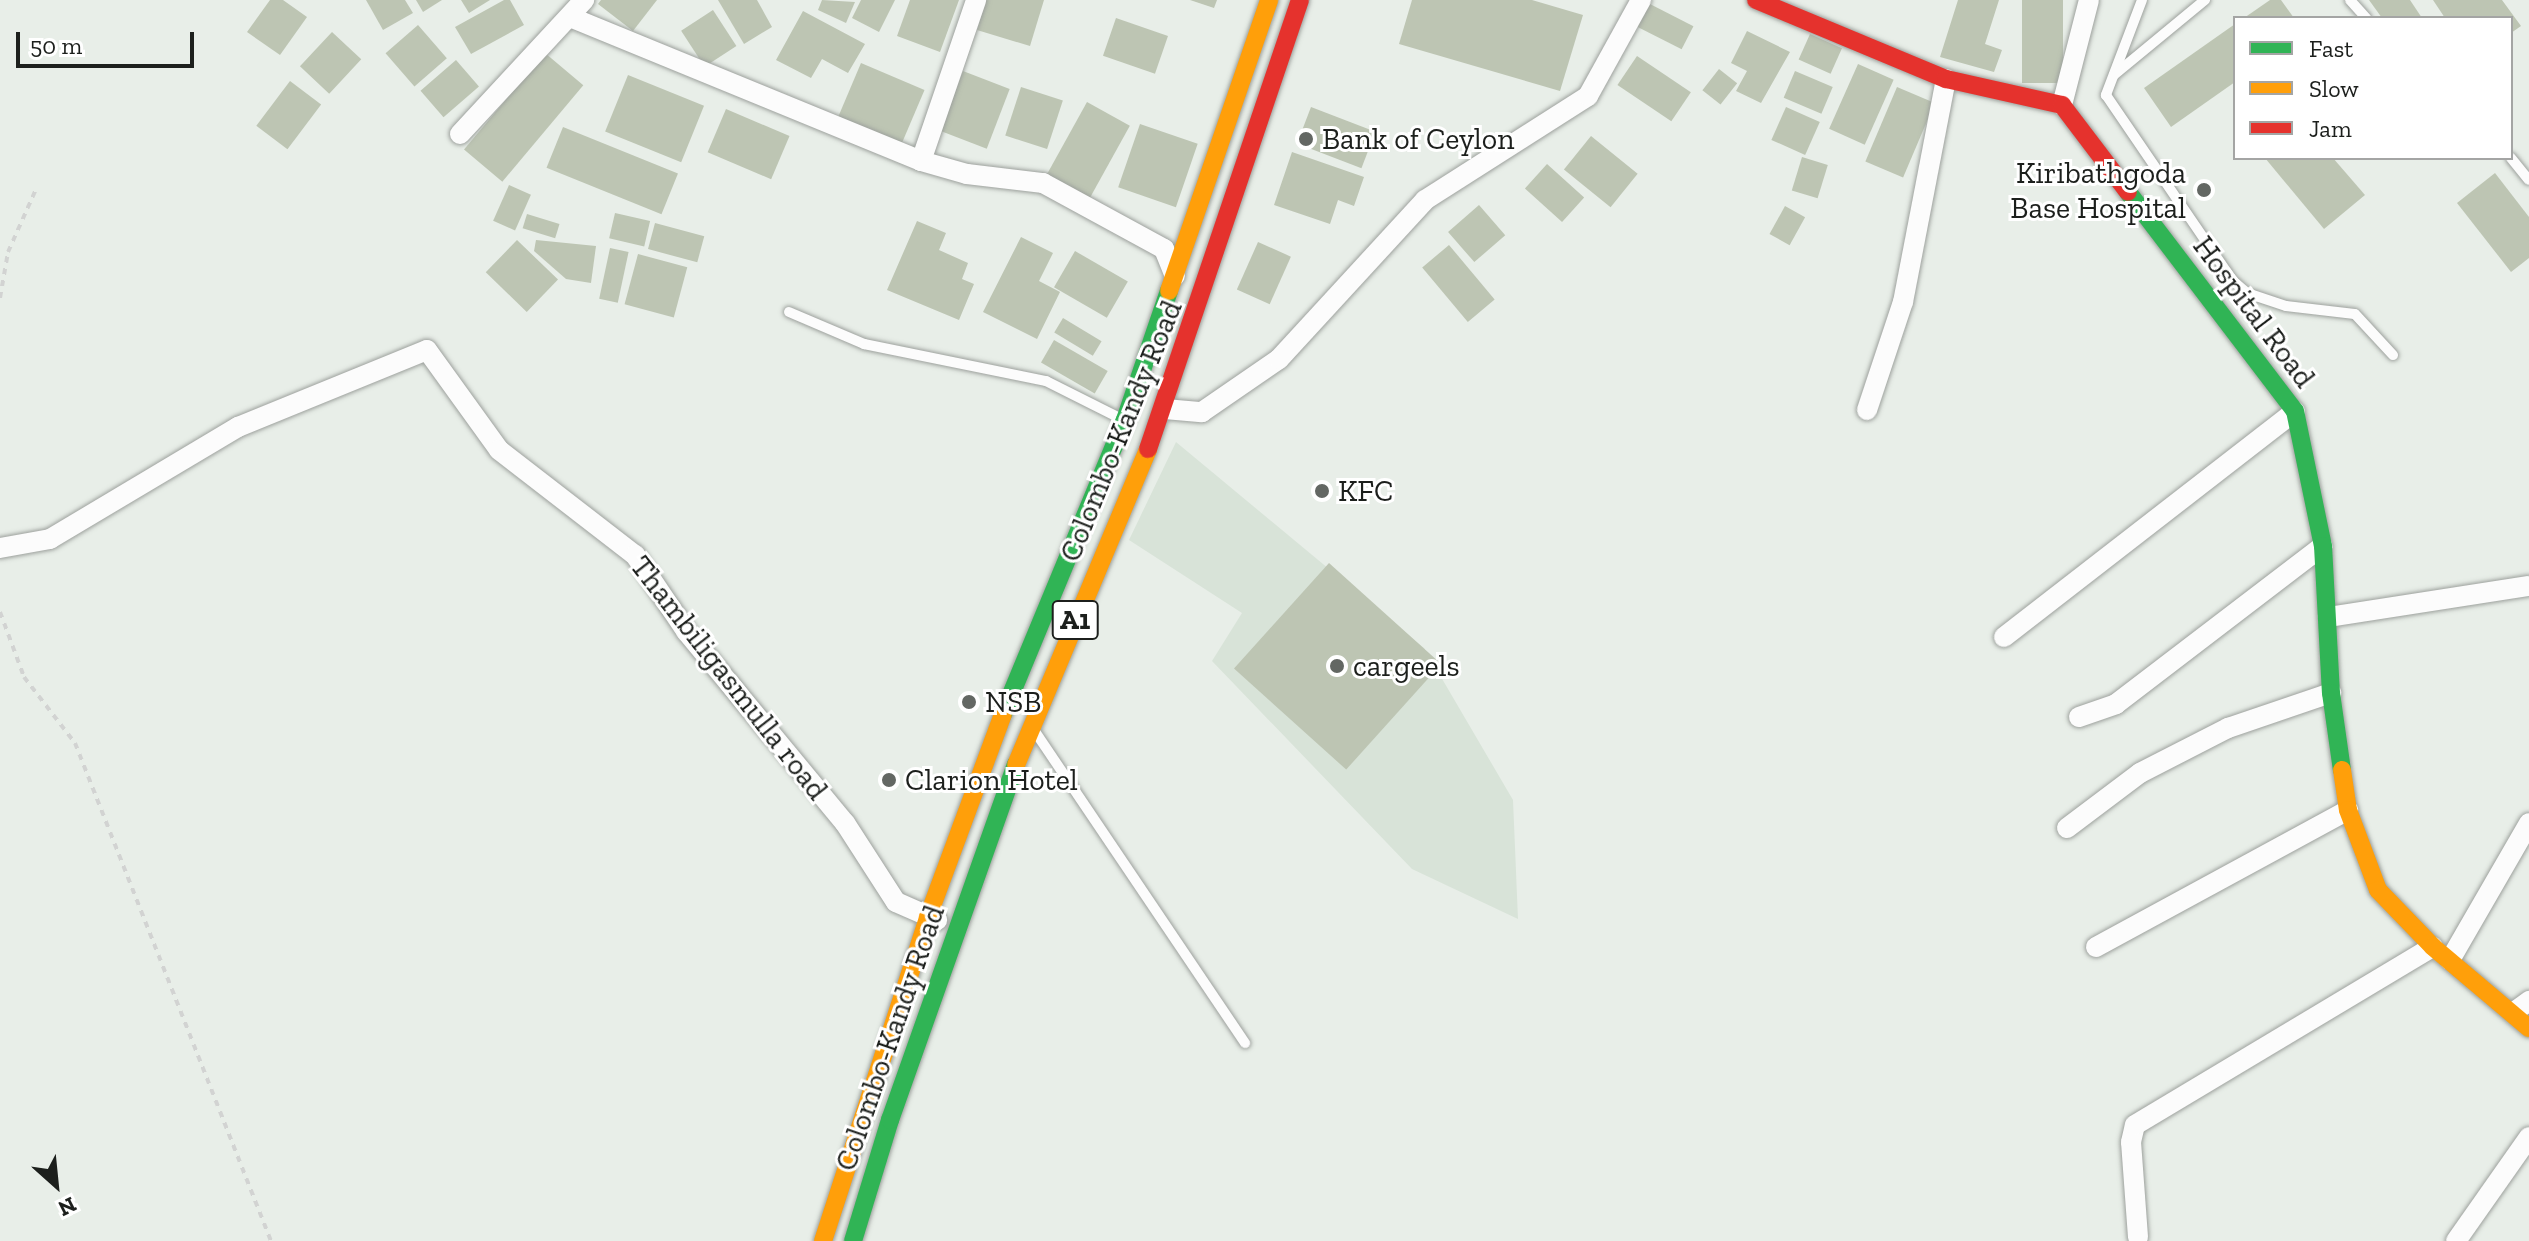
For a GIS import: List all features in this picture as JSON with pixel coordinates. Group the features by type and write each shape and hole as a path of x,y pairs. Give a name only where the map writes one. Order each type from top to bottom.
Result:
{"main road":[{"name":"Colombo-Kandy Road","path":"823,1241 928,917 1009,698 1125,420 1269,0"},
{"name":"Colombo-Kandy Road","path":"853,1241 957,927 1030,724 1165,409 1300,0"},
{"path":"1756,0 1946,79 2062,105"},
{"name":"Hospital Road","path":"2062,105 2295,411 2323,546 2331,693 2348,810 2378,890 2433,947 2522,1006 2529,1028"}],"street":[{"path":"460,134 584,0"},
{"path":"921,161 976,0"},
{"path":"1165,409 1202,412 1279,359 1425,200 1588,96 1641,0"},
{"path":"2062,105 2089,0"},
{"path":"570,17 921,161 967,174 1043,183 1164,249 1176,278 1205,294"},
{"path":"1867,410 1903,302 1946,79"},
{"name":"Thambiligasmulla road","path":"0,548 50,539 238,427 427,350 499,450 635,555 686,631 845,823 888,893 928,917 957,927"},
{"path":"2004,637 2295,411"},
{"path":"2079,717 2116,704 2323,546"},
{"path":"2328,617 2529,586"},
{"path":"2067,828 2140,773 2228,728 2331,693"},
{"path":"2096,947 2348,810"},
{"path":"2450,960 2529,823"},
{"path":"2138,1237 2131,1142 2135,1125 2433,947"},
{"path":"2456,1241 2529,1137"}],"lane":[{"path":"2142,0 2106,95 2232,280 2247,293 2286,306 2355,314 2393,355"},
{"path":"2110,78 2205,0"},
{"path":"2350,0 2364,16"},
{"path":"2513,160 2529,180"},
{"path":"789,312 864,344 1046,381 1125,420"},
{"path":"1030,724 1245,1043"}],"path":[{"path":"0,298 8,252 36,189"},
{"path":"0,612 24,677 75,743 271,1241"}],"shaded area":[{"path":"1176,442 1424,648 1513,800 1518,919 1412,869 1212,661 1242,613 1129,540"}],"building":[{"path":"270,0 283,0 307,17 280,55 247,32"},
{"path":"366,0 405,0 413,13 383,30"},
{"path":"416,0 442,0 423,12"},
{"path":"461,0 490,0 469,13"},
{"path":"504,0 510,0 524,25 471,54 455,27"},
{"path":"601,0 657,0 633,31 598,4"},
{"path":"718,0 757,0 772,27 744,44"},
{"path":"822,0 855,2 846,23 818,10"},
{"path":"861,0 895,0 879,32 852,18"},
{"path":"910,0 959,0 940,52 897,36"},
{"path":"986,0 1044,0 1030,46 977,30"},
{"path":"1190,0 1217,0 1214,8"},
{"path":"1412,0 1532,0 1583,15 1560,91 1399,44"},
{"path":"1958,0 1999,0 1985,44 2002,50 1994,72 1940,57"},
{"path":"2022,0 2063,0 2063,83 2022,83"},
{"path":"2270,0 2281,0 2293,16 2247,16"},
{"path":"2369,0 2410,0 2421,16 2381,16"},
{"path":"2433,0 2502,0 2521,26 2513,32 2513,16 2444,16"},
{"path":"1648,3 1693,26 1682,49 1636,26"},
{"path":"713,10 736,46 705,67 681,31"},
{"path":"803,11 865,44 848,73 822,59 811,78 776,60"},
{"path":"1116,18 1168,36 1155,74 1103,56"},
{"path":"418,25 447,58 414,86 386,53"},
{"path":"2233,25 2233,83 2171,127 2144,88"},
{"path":"1747,31 1790,52 1761,103 1736,91 1747,71 1731,63"},
{"path":"332,32 361,59 329,94 300,66"},
{"path":"1810,34 1842,48 1831,74 1799,60"},
{"path":"545,53 583,85 502,182 464,150"},
{"path":"1637,56 1691,92 1671,121 1617,85"},
{"path":"456,60 479,86 443,117 421,91"},
{"path":"861,63 925,90 902,143 838,116"},
{"path":"1858,64 1894,80 1865,145 1829,129"},
{"path":"1719,69 1737,83 1721,104 1702,90"},
{"path":"963,71 1010,89 987,149 940,131"},
{"path":"1795,71 1833,87 1821,114 1784,98"},
{"path":"628,75 704,106 681,162 605,132"},
{"path":"290,81 321,104 287,149 256,126"},
{"path":"1021,87 1063,101 1047,149 1005,136"},
{"path":"1897,87 1935,103 1903,178 1865,162"},
{"path":"1087,102 1130,126 1089,199 1046,175"},
{"path":"1311,107 1375,132 1361,168 1297,143"},
{"path":"1786,107 1820,122 1805,155 1771,140"},
{"path":"726,109 790,136 771,179 708,152"},
{"path":"1140,124 1198,144 1176,207 1118,187"},
{"path":"563,127 678,173 661,214 547,168"},
{"path":"1591,136 1638,174 1611,207 1564,169"},
{"path":"1292,152 1364,177 1354,206 1338,200 1330,224 1274,205"},
{"path":"1802,157 1828,165 1818,198 1792,190"},
{"path":"2267,160 2335,160 2365,195 2324,229"},
{"path":"1547,164 1584,197 1562,222 1525,189"},
{"path":"2495,173 2529,217 2529,258 2511,272 2457,203"},
{"path":"509,185 531,195 515,230 493,221"},
{"path":"1479,205 1505,235 1474,262 1448,232"},
{"path":"1785,206 1805,217 1790,245 1769,234"},
{"path":"615,213 650,221 644,246 609,238"},
{"path":"527,214 560,224 555,238 523,228"},
{"path":"917,221 946,233 939,250 968,263 962,279 974,284 959,320 887,290"},
{"path":"655,223 704,236 697,262 648,249"},
{"path":"1021,237 1053,253 1039,281 1060,292 1037,339 983,312"},
{"path":"517,240 558,280 527,312 486,272"},
{"path":"536,240 596,246 591,283 566,279 534,251"},
{"path":"1258,242 1291,257 1270,304 1237,290"},
{"path":"1449,245 1495,299 1468,322 1422,267"},
{"path":"610,248 629,252 618,303 599,299"},
{"path":"1075,251 1128,282 1107,318 1054,287"},
{"path":"638,254 687,267 674,317 625,304"},
{"path":"1063,318 1102,341 1093,356 1054,333"},
{"path":"1054,340 1108,371 1095,394 1041,363"},
{"name":"cargeels","path":"1329,563 1441,664 1346,770 1234,669"}],"traffic: fast":[{"path":"2128,192 2295,411 2323,546 2331,693 2342,770"},
{"path":"1003,714 1125,420 1169,291"},
{"path":"853,1241 890,1120 1016,765"}],"traffic: slow":[{"path":"1169,291 1269,0"},
{"path":"1016,765 1148,449"},
{"path":"823,1241 928,917 1003,714"},
{"path":"2342,770 2348,810 2378,890 2433,947 2529,1028"}],"traffic: jam":[{"path":"1148,449 1300,0"},
{"path":"1756,0 1946,79 2062,105 2128,192"}],"place":[{"name":"Bank of Ceylon","path":"1306,139"},
{"name":"Kiribathgoda Base Hospital","path":"2204,190"},
{"name":"KFC","path":"1322,491"},
{"name":"cargeels","path":"1337,666"},
{"name":"NSB","path":"969,702"},
{"name":"Clarion Hotel","path":"889,780"}]}
